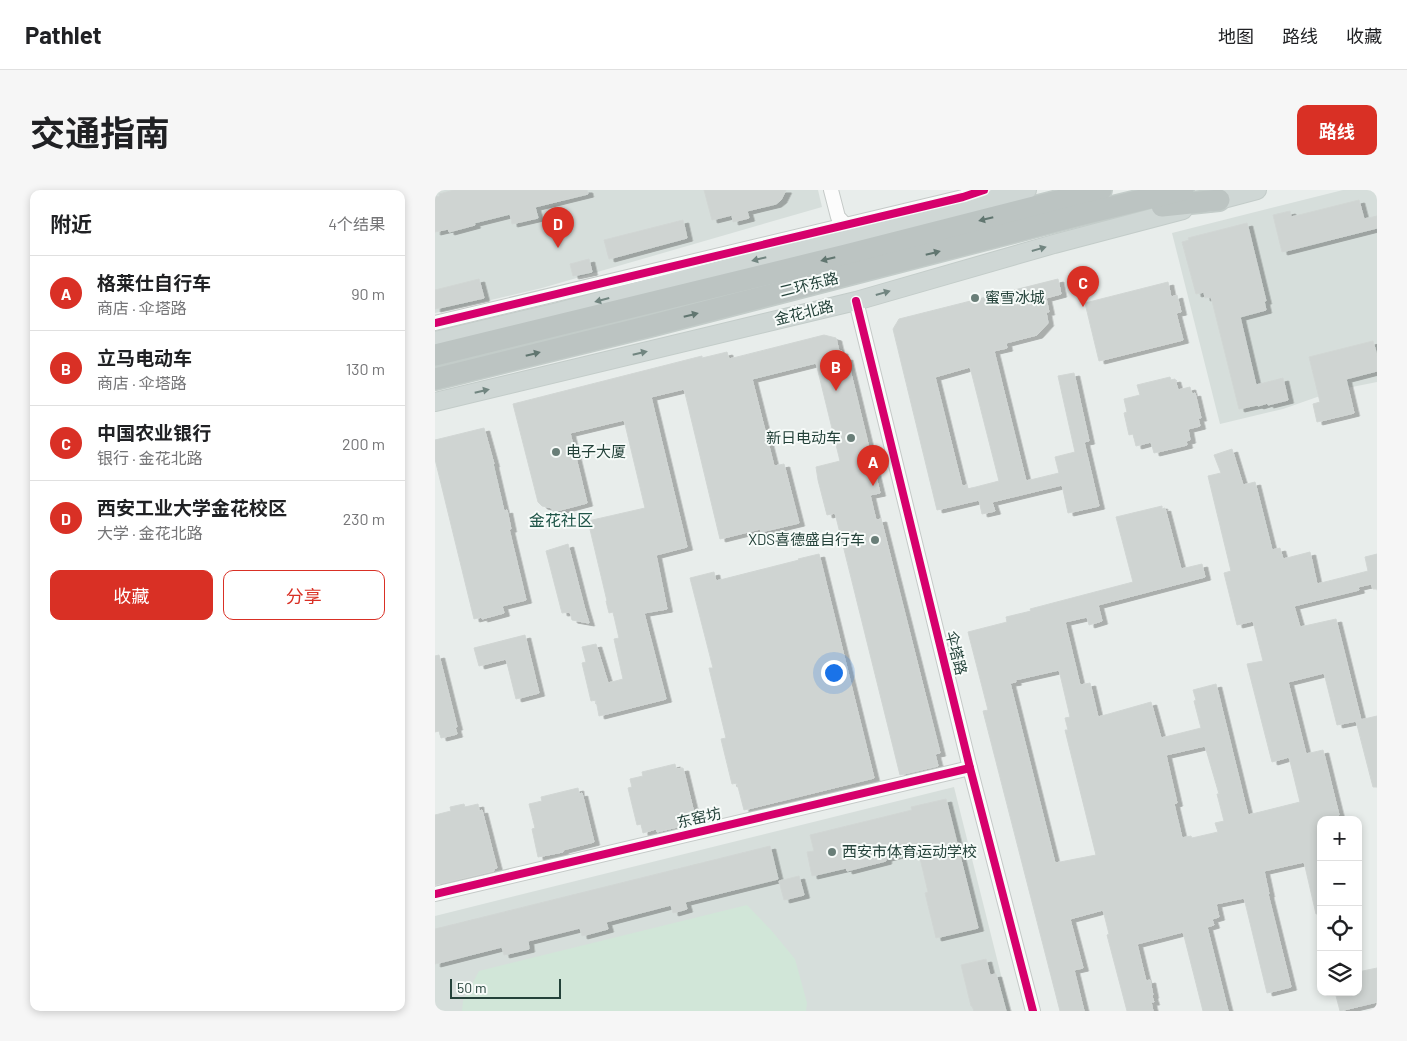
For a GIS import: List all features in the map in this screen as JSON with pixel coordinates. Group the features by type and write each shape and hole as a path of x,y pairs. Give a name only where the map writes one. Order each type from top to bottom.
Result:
{"highway":[{"name":"二环东路","path":"435,379 659,323 1081,201 1101,190"},
{"name":"二环东路","path":"435,355 836,257 1081,201 1183,190"},
{"path":"1081,201 1219,200"}],"main road":[{"path":"435,341 558,312 850,230 1027,190"},
{"name":"金花北路","path":"435,402 856,301 1063,242 1257,190"}],"street":[{"path":"831,190 838,217 850,230"},
{"path":"435,323 850,230 963,198 983,190"},
{"name":"伞塔路","path":"856,301 970,768 1033,1011"},
{"name":"东窑坊","path":"435,894 970,768"}],"shaded area":[{"path":"435,190 818,190 822,207 542,288 435,313"},
{"path":"1343,190 1377,190 1377,382 1337,390 1283,409 1220,424 1172,233"},
{"name":"西安市体育运动学校","path":"954,787 1010,1011 435,1011 435,916"}],"green space":[{"path":"747,905 795,959 807,1003 806,1011 462,1011 463,1001 479,971"}],"building":[{"path":"454,190 587,190 588,194 535,207 538,218 512,224 510,214 474,223 475,225 449,232 448,229 435,232 435,197"},
{"path":"704,190 786,190 781,200 776,204 747,211 749,218 733,222 732,215 712,220"},
{"path":"1359,200 1364,219 1377,216 1377,228 1282,252 1273,215 1290,211 1291,217"},
{"path":"683,220 687,238 609,259 604,240"},
{"path":"1247,223 1266,301 1264,301 1266,310 1240,317 1256,385 1283,378 1288,400 1239,409 1211,297 1205,298 1204,292 1196,294 1182,242 1189,240 1188,238"},
{"path":"589,259 592,272 573,276 570,264"},
{"path":"479,279 484,298 435,309 435,290"},
{"path":"1058,279 1061,294 1046,298 1049,312 1046,312 1048,323 1037,335 1006,343 1007,348 994,351 1026,481 1059,473 1055,457 1075,452 1058,376 1074,373 1089,441 1084,442 1099,506 1068,513 1062,485 992,502 995,511 982,514 979,500 937,510 893,329 899,319","holes":["970,367 999,481 968,489 967,485 962,486 935,377"]},
{"path":"1168,282 1171,297 1177,295 1181,312 1176,313 1183,340 1099,361 1085,303"},
{"path":"824,335 836,338 839,351 842,351 844,358 847,357 880,493 870,495 876,520 881,519 940,753 935,754 938,766 900,775 835,513 827,515 818,480 816,467 840,461 816,363 752,379 774,466 784,464 799,523 761,532 760,529 720,539 684,389 651,397 687,547 656,555 667,609 644,613 666,699 599,716 596,700 591,701 582,663 586,662 582,647 596,644 608,683 623,679 614,639 619,638 613,612 609,613 588,521 645,508 624,420 570,433 587,503 553,512 552,508 542,506 538,502 513,404 702,356 702,358 727,352 729,359"},
{"path":"1373,341 1377,356 1377,371 1346,379 1354,413 1317,422 1313,404 1320,402 1309,357"},
{"path":"1170,377 1171,380 1175,379 1178,390 1190,387 1192,394 1195,393 1201,418 1198,418 1200,426 1188,429 1190,440 1186,441 1187,445 1154,453 1151,442 1136,446 1133,434 1129,435 1124,413 1127,412 1124,399 1140,395 1137,385"},
{"path":"484,428 504,511 507,510 511,529 509,529 526,600 502,606 504,613 482,619 482,617 474,619 435,459 435,440"},
{"path":"1232,449 1243,485 1255,482 1272,550 1280,548 1283,559 1310,552 1317,584 1368,571 1365,557 1377,554 1377,589 1373,589 1371,584 1358,587 1359,590 1294,606 1300,627 1336,619 1361,720 1337,725 1324,673 1288,682 1306,754 1323,750 1339,815 1317,816 1317,914 1304,862 1264,871 1291,987 1267,993 1244,898 1216,904 1219,917 1212,919 1214,925 1207,927 1228,1011 1203,1011 1183,932 1137,944 1146,981 1150,980 1154,1002 1151,1002 1153,1011 1127,1011 1107,935 1109,934 1103,910 1070,919 1083,968 1074,970 1084,1011 1060,1011 983,711 988,710 968,632 1007,622 1006,617 1031,611 1030,609 1133,582 1116,517 1162,506 1162,509 1165,508 1181,569 1202,564 1205,577 1098,605 1102,621 1089,625 1087,617 1065,622 1080,685 1090,683 1098,717 1151,702 1161,738 1201,728 1193,690 1216,684 1248,815 1300,802 1289,757 1272,762 1247,664 1263,661 1253,621 1237,625 1224,573 1231,571 1208,476 1221,473 1214,455","holes":["1059,670 1070,717 1065,718 1068,730 1065,730 1096,855 1055,863 1010,683 1016,682 1015,680","1205,746 1219,794 1217,794 1224,821 1215,823 1218,832 1192,838 1191,836 1182,838 1174,804 1177,803 1166,755"]},
{"path":"568,544 589,623 572,620 570,612 562,613 546,551"},
{"path":"819,554 874,778 744,810 737,783 732,784 721,739 726,738 709,668 713,668 690,578 714,572 716,581"},
{"path":"525,635 539,693 516,699 506,659 479,666 474,648"},
{"path":"439,655 457,727 455,727 457,734 441,738 439,731 435,732 435,656"},
{"path":"1377,716 1377,787 1373,787 1356,721"},
{"path":"675,764 676,769 683,768 695,817 688,819 690,824 657,832 656,829 643,833 641,824 637,825 628,788 632,787 630,779 643,776 642,772"},
{"path":"578,788 579,794 582,793 594,842 563,850 563,852 538,857 532,829 535,828 529,804 542,801 541,797"},
{"path":"946,799 978,928 936,938 925,893 928,892 918,850 847,871 846,868 812,876 807,852 814,851 810,835 912,810 911,807"},
{"path":"464,804 465,807 478,804 479,811 482,810 497,868 494,871 435,885 435,815 451,811 450,807"},
{"path":"770,846 778,879 685,902 687,909 673,913 671,905 606,922 608,929 582,936 580,928 528,941 529,949 504,955 502,947 435,964 435,929"},
{"path":"799,876 804,895 784,900 779,881"},
{"path":"986,959 990,975 996,974 1006,1011 974,1011 971,1006 961,965"},
{"path":"1377,968 1377,1002 1340,1011 1336,996 1362,996 1362,971"}],"cycle path":[{"path":"435,323 963,197 984,190"},
{"path":"856,301 970,768 1033,1011"},
{"path":"435,894 970,768"}],"place":[{"name":"西安工业大学金花校区","path":"558,248"},
{"name":"蜜雪冰城","path":"975,298"},
{"name":"中国农业银行","path":"1083,307"},
{"name":"立马电动车","path":"836,391"},
{"name":"新日电动车","path":"851,438"},
{"name":"电子大厦","path":"556,452"},
{"name":"格莱仕自行车","path":"873,486"},
{"name":"XDS喜德盛自行车","path":"875,540"},
{"name":"西安市体育运动学校","path":"832,852"}],"district":[{"name":"金花社区","path":"561,520"}]}
